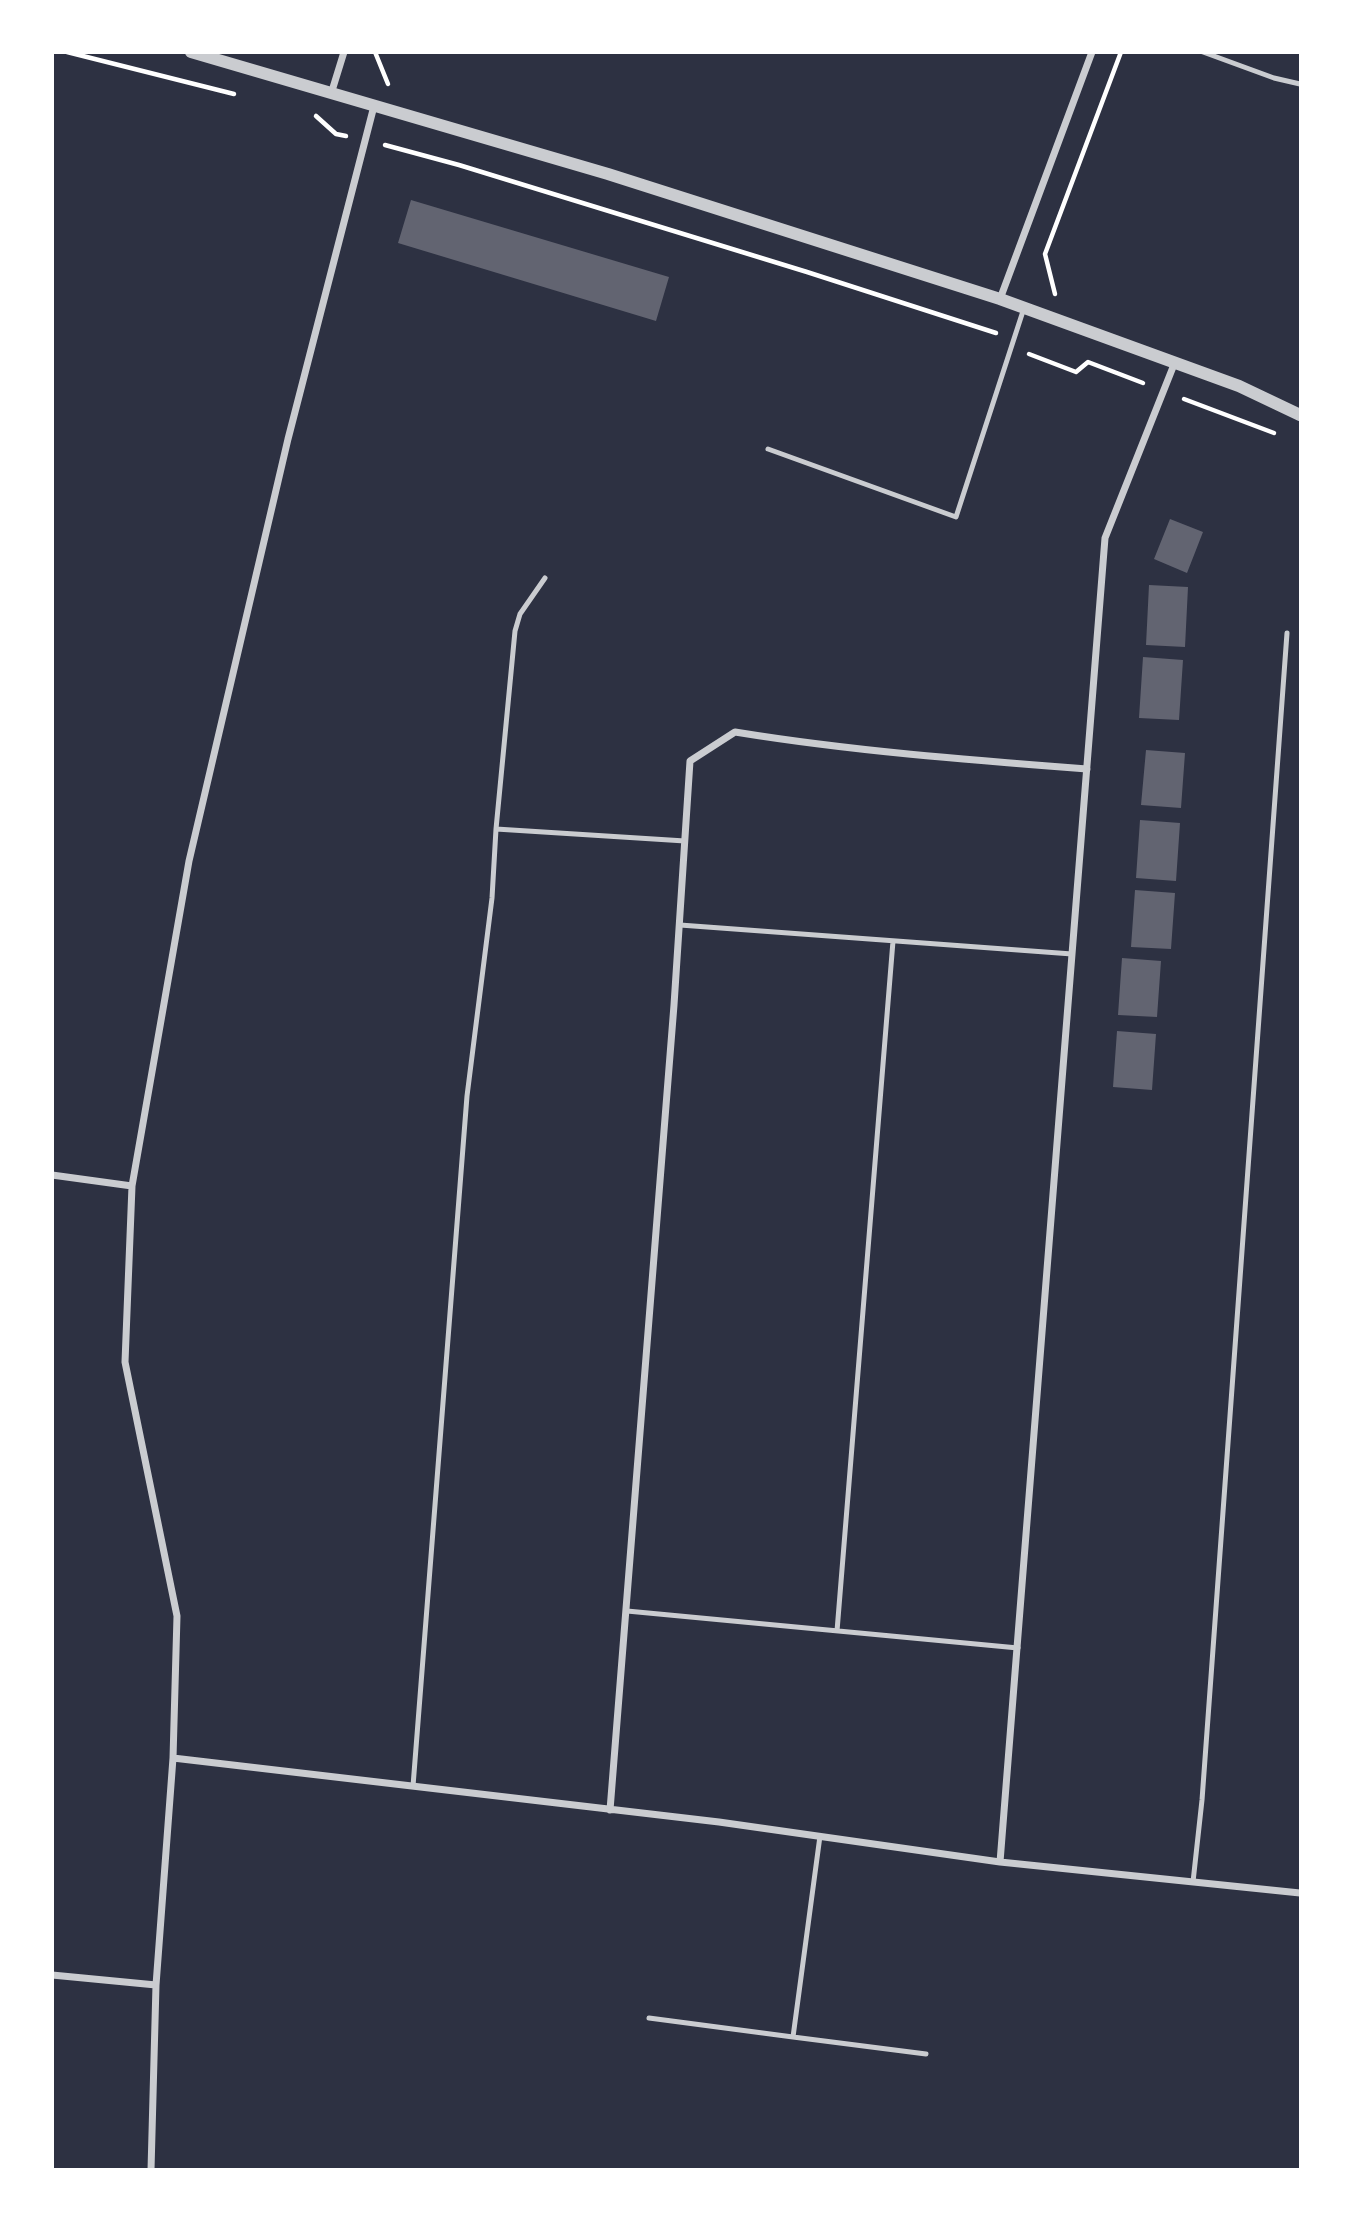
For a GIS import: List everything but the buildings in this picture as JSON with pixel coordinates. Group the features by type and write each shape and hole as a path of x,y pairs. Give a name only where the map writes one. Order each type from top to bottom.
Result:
{"street":[{"path":"191,52 608,174 1000,299 1239,386 1300,415"},
{"path":"331,94 344,52"},
{"path":"1000,299 1092,52"},
{"path":"151,2169 156,1985 173,1758 177,1616 125,1362 132,1186 190,862 288,439 374,106"},
{"path":"1000,1862 1105,538 1175,362"},
{"path":"610,1810 680,925 690,761 736,732 803,743 926,757 1087,769"},
{"path":"52,1175 132,1186"},
{"path":"173,1758 820,1836 1000,1862 1300,1893"},
{"path":"52,1975 156,1985"}],"lane":[{"path":"1203,52 1296,85 1300,84"},
{"path":"768,449 956,516 1024,307"},
{"path":"413,1786 467,1096 492,898 515,631 520,614 545,578"},
{"path":"1194,1882 1287,633"},
{"path":"496,829 685,841"},
{"path":"680,925 1072,954"},
{"path":"838,1631 892,941"},
{"path":"627,1611 1018,1647"},
{"path":"793,2037 820,1836"},
{"path":"649,2018 926,2053"}],"path":[{"path":"67,52 246,96"},
{"path":"375,52 391,92"},
{"path":"1055,295 1045,254 1121,52"},
{"path":"311,112 336,134 349,137"},
{"path":"374,143 459,165 1001,334 1022,352 1076,372 1088,362 1151,386"},
{"path":"1176,396 1276,434"}]}
